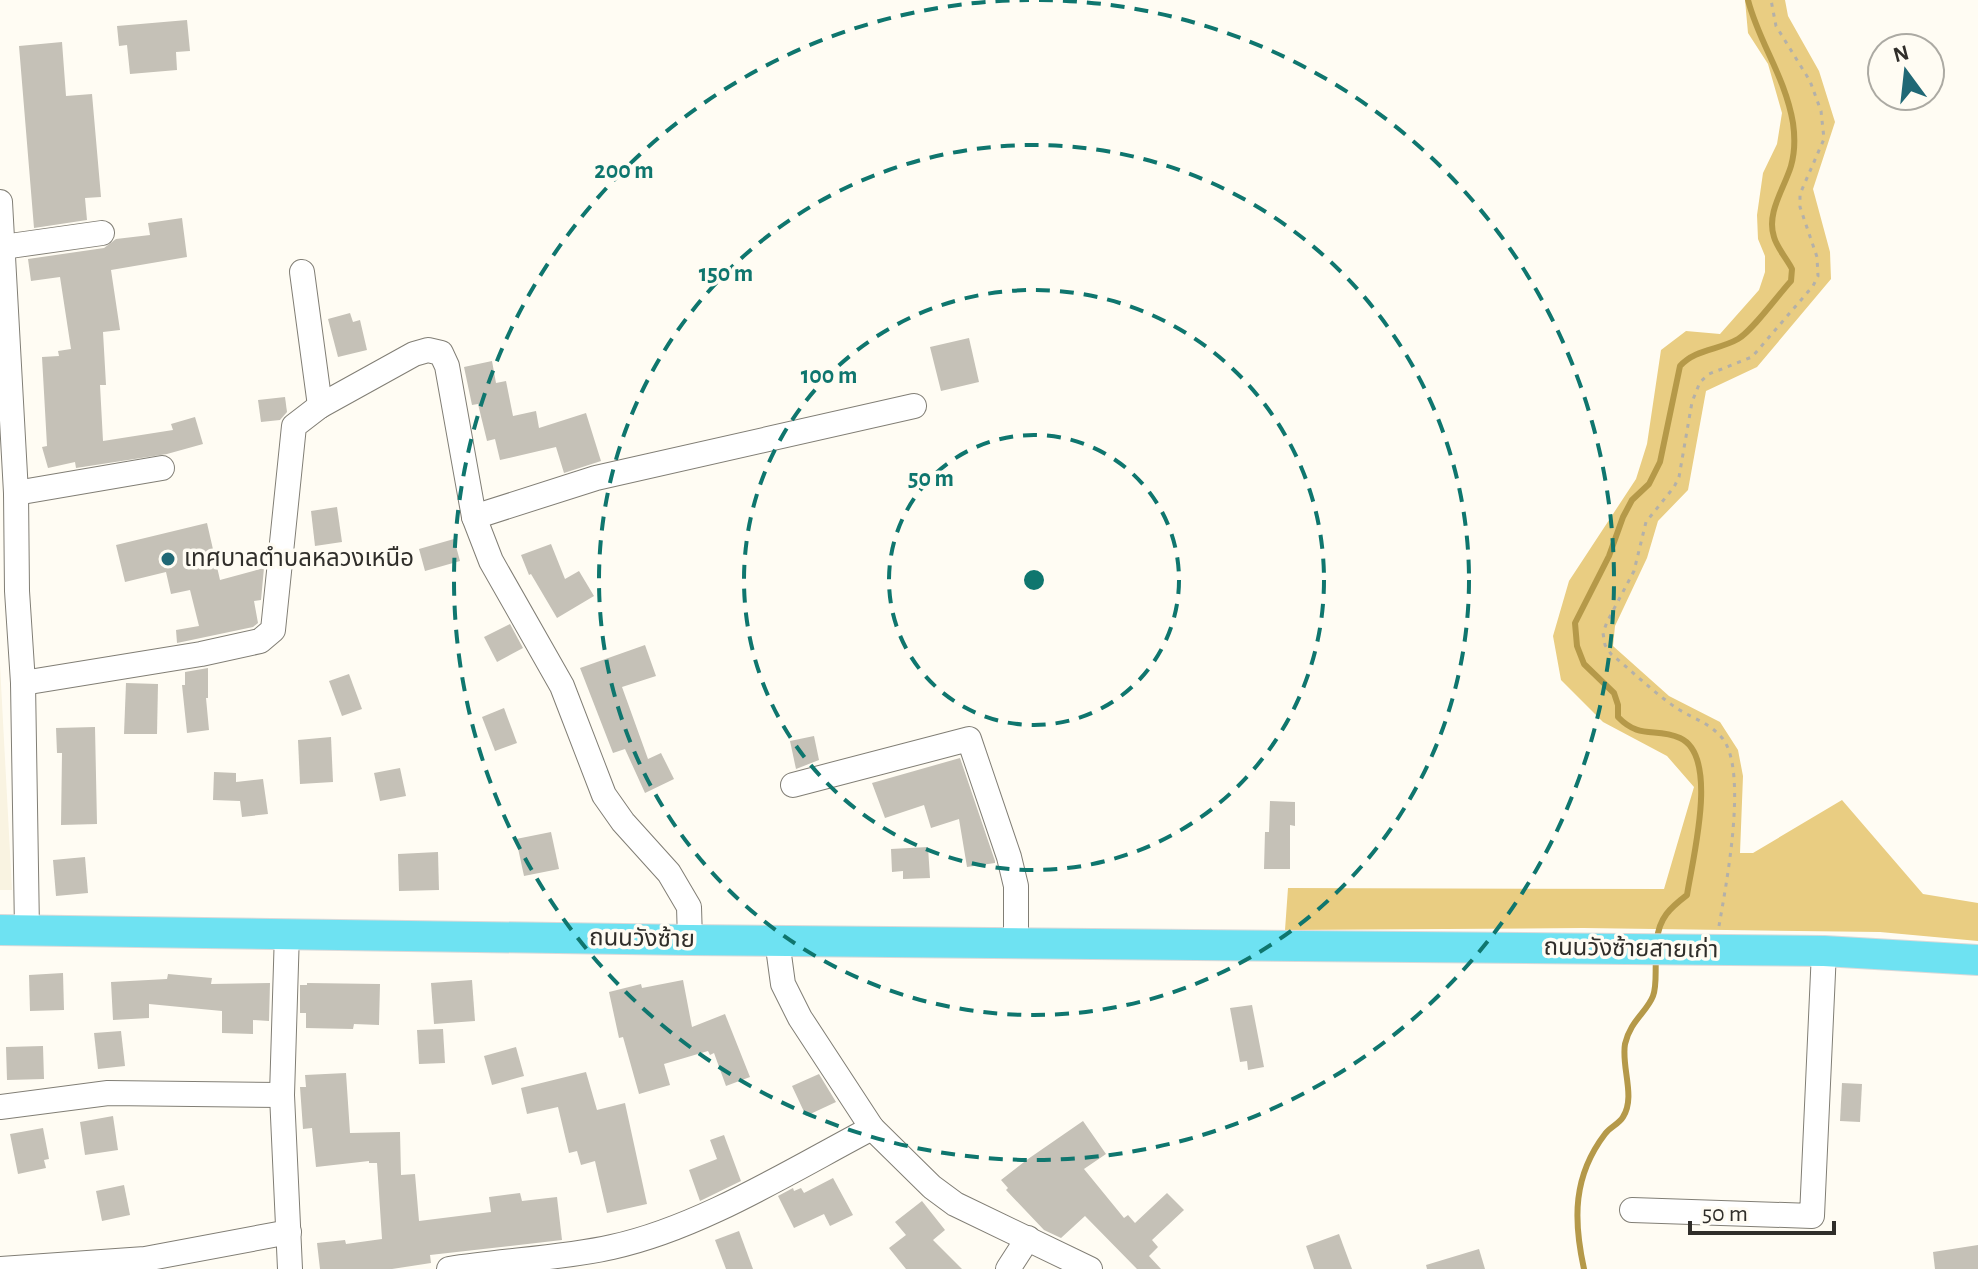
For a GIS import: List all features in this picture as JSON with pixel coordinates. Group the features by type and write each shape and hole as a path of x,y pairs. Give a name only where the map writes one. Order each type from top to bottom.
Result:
{"main road":[{"name":"ถนนวังซ้าย","path":"14,930 1284,945"},
{"name":"ถนนวังซ้ายสายเก่า","path":"1284,945 1824,951 1978,960"}],"street":[{"path":"0,202 4,364 16,493 8,594 23,683 14,930"},
{"path":"3,247 102,233"},
{"path":"302,272 320,406"},
{"path":"23,683 201,654 260,641 273,630 294,426 320,406 414,354 428,350 441,353 447,366 474,517 491,561 562,686 604,795 623,822 669,873 689,907 690,940"},
{"path":"474,517 596,478 914,406"},
{"path":"16,493 162,468"},
{"path":"793,785 969,739 1016,886 1016,943"},
{"path":"287,932 282,1095 290,1269"},
{"path":"777,940 783,984 800,1018 872,1128 932,1187 955,1204 1090,1269"},
{"path":"1632,1210 1812,1216 1824,951"},
{"path":"0,1107 108,1093 282,1095"},
{"path":"449,1269 613,1247 668,1231 872,1128"},
{"path":"1,1269 145,1259 289,1232"},
{"path":"1008,1269 1028,1238"}],"path":[{"path":"1715,950 1730,865 1733,759 1724,741 1709,724 1678,709 1611,654 1605,645 1603,633 1634,571 1646,522 1679,477 1692,402 1700,382 1709,374 1752,357 1813,286 1818,276 1817,257 1800,207 1800,194 1824,139 1821,111 1810,81 1776,26 1771,0"}],"shaded area":[{"path":"1745,0 1785,0 1788,16 1819,71 1835,122 1813,189 1830,252 1831,279 1757,367 1706,391 1688,490 1658,521 1647,558 1615,626 1613,646 1669,696 1720,722 1738,750 1743,776 1740,853 1753,853 1842,800 1923,894 1978,903 1978,941 1880,932 1583,928 1285,930 1288,888 1664,889 1694,787 1667,756 1603,722 1561,680 1553,636 1569,581 1636,479 1647,444 1661,350 1686,331 1720,334 1759,290 1765,272 1757,215 1763,173 1777,144 1782,113 1768,64 1748,33"},
{"path":"0,665 12,890 0,890"}],"building":[{"path":"187,20 190,51 176,52 177,70 130,74 127,45 119,46 117,26"},
{"path":"62,42 66,96 92,94 101,197 85,198 87,220 34,228 19,46"},
{"path":"182,218 187,257 111,270 120,330 103,332 106,385 100,385 103,441 173,430 171,424 195,417 203,444 167,454 76,468 75,462 48,468 42,447 47,446 42,357 59,356 58,351 71,349 60,277 31,281 28,259 104,248 116,239 150,235 148,223"},
{"path":"350,313 353,322 360,320 367,350 338,357 328,319"},
{"path":"969,338 979,382 941,391 930,347"},
{"path":"492,361 496,383 506,381 513,416 536,411 539,428 586,413 601,461 564,473 556,447 500,460 495,439 487,441 478,404 472,405 464,367"},
{"path":"285,397 287,412 280,420 261,422 258,400"},
{"path":"337,507 342,542 315,546 311,511"},
{"name":"เทศบาลตำบลหลวงเหนือ","path":"207,523 220,580 264,568 261,600 254,601 258,623 253,627 177,643 176,630 199,626 190,590 171,594 166,572 125,582 116,545"},
{"path":"454,539 460,561 425,571 419,549"},
{"path":"551,544 565,579 579,571 594,596 557,618 529,575 521,555"},
{"path":"510,624 523,648 497,662 484,637"},
{"path":"645,645 656,676 622,687 648,759 661,753 674,779 645,793 625,749 613,753 580,668"},
{"path":"208,668 206,698 209,730 187,733 182,685 185,685 185,672"},
{"path":"349,674 362,709 342,716 329,681"},
{"path":"126,683 158,684 157,734 124,734"},
{"path":"504,708 517,743 495,751 482,717"},
{"path":"95,727 97,824 61,825 62,753 57,753 56,728"},
{"path":"814,736 819,760 796,769 790,741"},
{"path":"331,737 333,782 300,784 298,740"},
{"path":"960,758 995,863 967,867 959,819 931,828 924,805 885,818 872,783"},
{"path":"400,768 406,796 380,801 374,773"},
{"path":"214,772 236,773 236,782 263,779 268,814 242,817 240,801 213,800"},
{"path":"1270,801 1295,802 1295,826 1290,825 1290,869 1264,869"},
{"path":"551,832 559,869 524,876 516,839"},
{"path":"928,847 930,878 903,879 903,871 892,872 891,849"},
{"path":"438,852 439,890 399,891 398,854"},
{"path":"85,857 88,893 56,896 53,860"},
{"path":"63,973 64,1010 30,1011 29,975"},
{"path":"168,974 212,978 211,984 270,983 269,1021 253,1020 253,1034 222,1033 222,1011 149,1004 149,1018 113,1020 111,982 167,979"},
{"path":"472,980 475,1021 434,1024 431,983"},
{"path":"683,980 692,1027 725,1014 750,1077 726,1086 714,1053 710,1055 708,1051 664,1064 670,1085 639,1094 623,1037 619,1038 609,992 641,984 642,988"},
{"path":"380,984 379,1025 354,1024 353,1029 306,1028 306,1013 300,1013 300,985"},
{"path":"1252,1005 1264,1067 1248,1070 1247,1061 1240,1062 1230,1008"},
{"path":"443,1029 445,1063 419,1064 417,1030"},
{"path":"121,1031 125,1066 98,1069 94,1033"},
{"path":"43,1046 44,1079 7,1080 6,1047"},
{"path":"516,1047 524,1076 492,1085 484,1056"},
{"path":"586,1072 597,1110 625,1103 647,1204 607,1213 595,1161 581,1165 577,1151 569,1153 558,1107 527,1114 521,1088"},
{"path":"346,1073 350,1133 400,1132 401,1175 415,1174 419,1221 491,1212 489,1197 520,1193 522,1201 557,1197 562,1240 430,1255 431,1263 392,1269 320,1269 317,1243 345,1240 346,1244 382,1239 377,1163 369,1161 316,1167 312,1128 303,1129 300,1087 306,1087 305,1075"},
{"path":"819,1074 836,1102 806,1116 792,1086"},
{"path":"1842,1083 1862,1084 1860,1122 1840,1121"},
{"path":"113,1116 118,1150 85,1155 80,1122"},
{"path":"1083,1121 1106,1154 1084,1169 1124,1218 1128,1215 1135,1223 1167,1193 1184,1210 1152,1240 1158,1247 1149,1256 1161,1269 1137,1269 1085,1216 1061,1238 1044,1230 1006,1190 1008,1188 1001,1180"},
{"path":"43,1128 49,1159 44,1160 46,1168 18,1174 10,1134"},
{"path":"724,1135 741,1181 700,1201 689,1170 717,1159 710,1140"},
{"path":"833,1178 853,1215 830,1226 824,1214 794,1228 778,1196 793,1188 794,1191 801,1188 804,1193"},
{"path":"124,1185 130,1215 102,1221 96,1191"},
{"path":"922,1201 945,1230 933,1240 962,1269 906,1269 889,1248 906,1235 895,1222"},
{"path":"739,1231 753,1269 726,1269 715,1240"},
{"path":"1339,1234 1352,1269 1314,1269 1306,1246"},
{"path":"1978,1245 1978,1269 1935,1269 1933,1252"},
{"path":"1479,1249 1485,1269 1427,1269 1426,1265"}],"waterway":[{"path":"1657,940 1666,914 1687,895 1698,835 1699,765 1692,749 1680,738 1641,731 1618,717 1614,693 1584,664 1577,646 1575,623 1609,556 1623,517 1632,500 1649,484 1660,462 1680,366 1693,356 1738,339 1791,281 1792,269 1777,245 1772,219 1792,161 1793,123 1784,90 1748,0"},
{"path":"1584,1269 1577,1215 1581,1182 1594,1150 1627,1109 1625,1044 1653,996 1656,959"}],"place":[{"name":"เทศบาลตำบลหลวงเหนือ","path":"168,559"}]}
